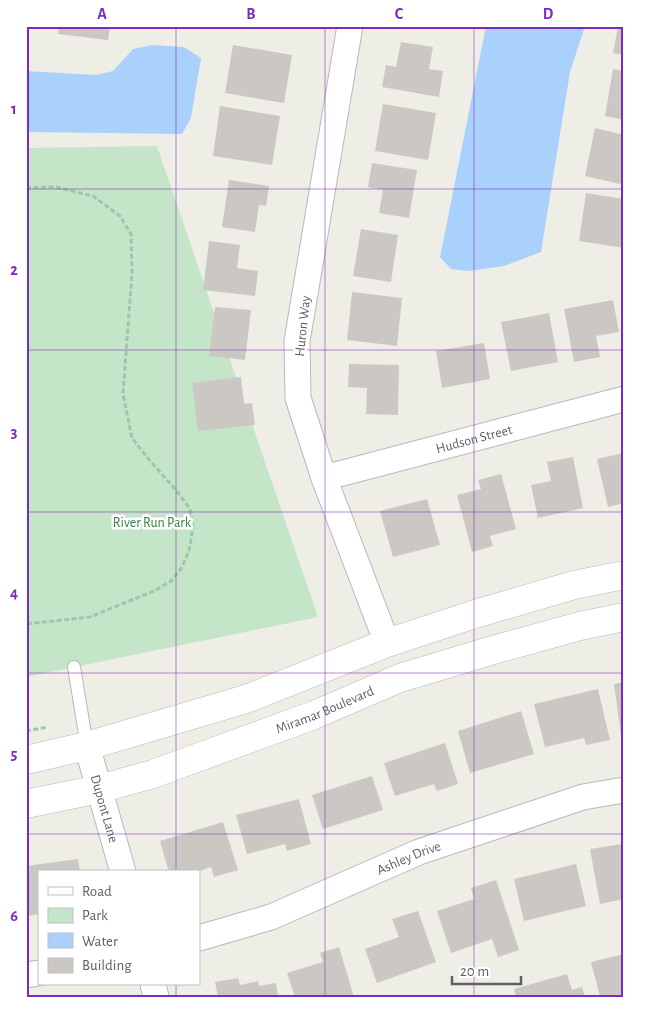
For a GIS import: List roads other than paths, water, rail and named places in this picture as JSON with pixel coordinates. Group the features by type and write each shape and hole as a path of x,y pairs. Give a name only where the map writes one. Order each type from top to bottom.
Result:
{"street":[{"name":"Huron Way","path":"350,26 297,341 298,398 324,478 387,643"},
{"name":"Hudson Street","path":"324,478 624,399"},
{"path":"26,760 87,746 246,699 387,643 475,614 574,585 624,575"},
{"name":"Miramar Boulevard","path":"26,804 99,789 153,774 314,715 400,678 502,647 580,626 624,617"},
{"name":"Dupont Lane","path":"87,746 122,870"},
{"name":"Ashley Drive","path":"200,938 271,917 419,852 583,797 624,790"}],"lane":[{"path":"74,667 87,746"}],"water":[{"path":"486,26 585,26 570,72 541,252 504,266 468,271 451,269 440,257"},
{"path":"153,45 184,47 201,58 191,118 182,134 26,132 26,71 96,75 113,71 133,49"}],"park label":[{"name":"River Run Park","path":"152,522"}]}
